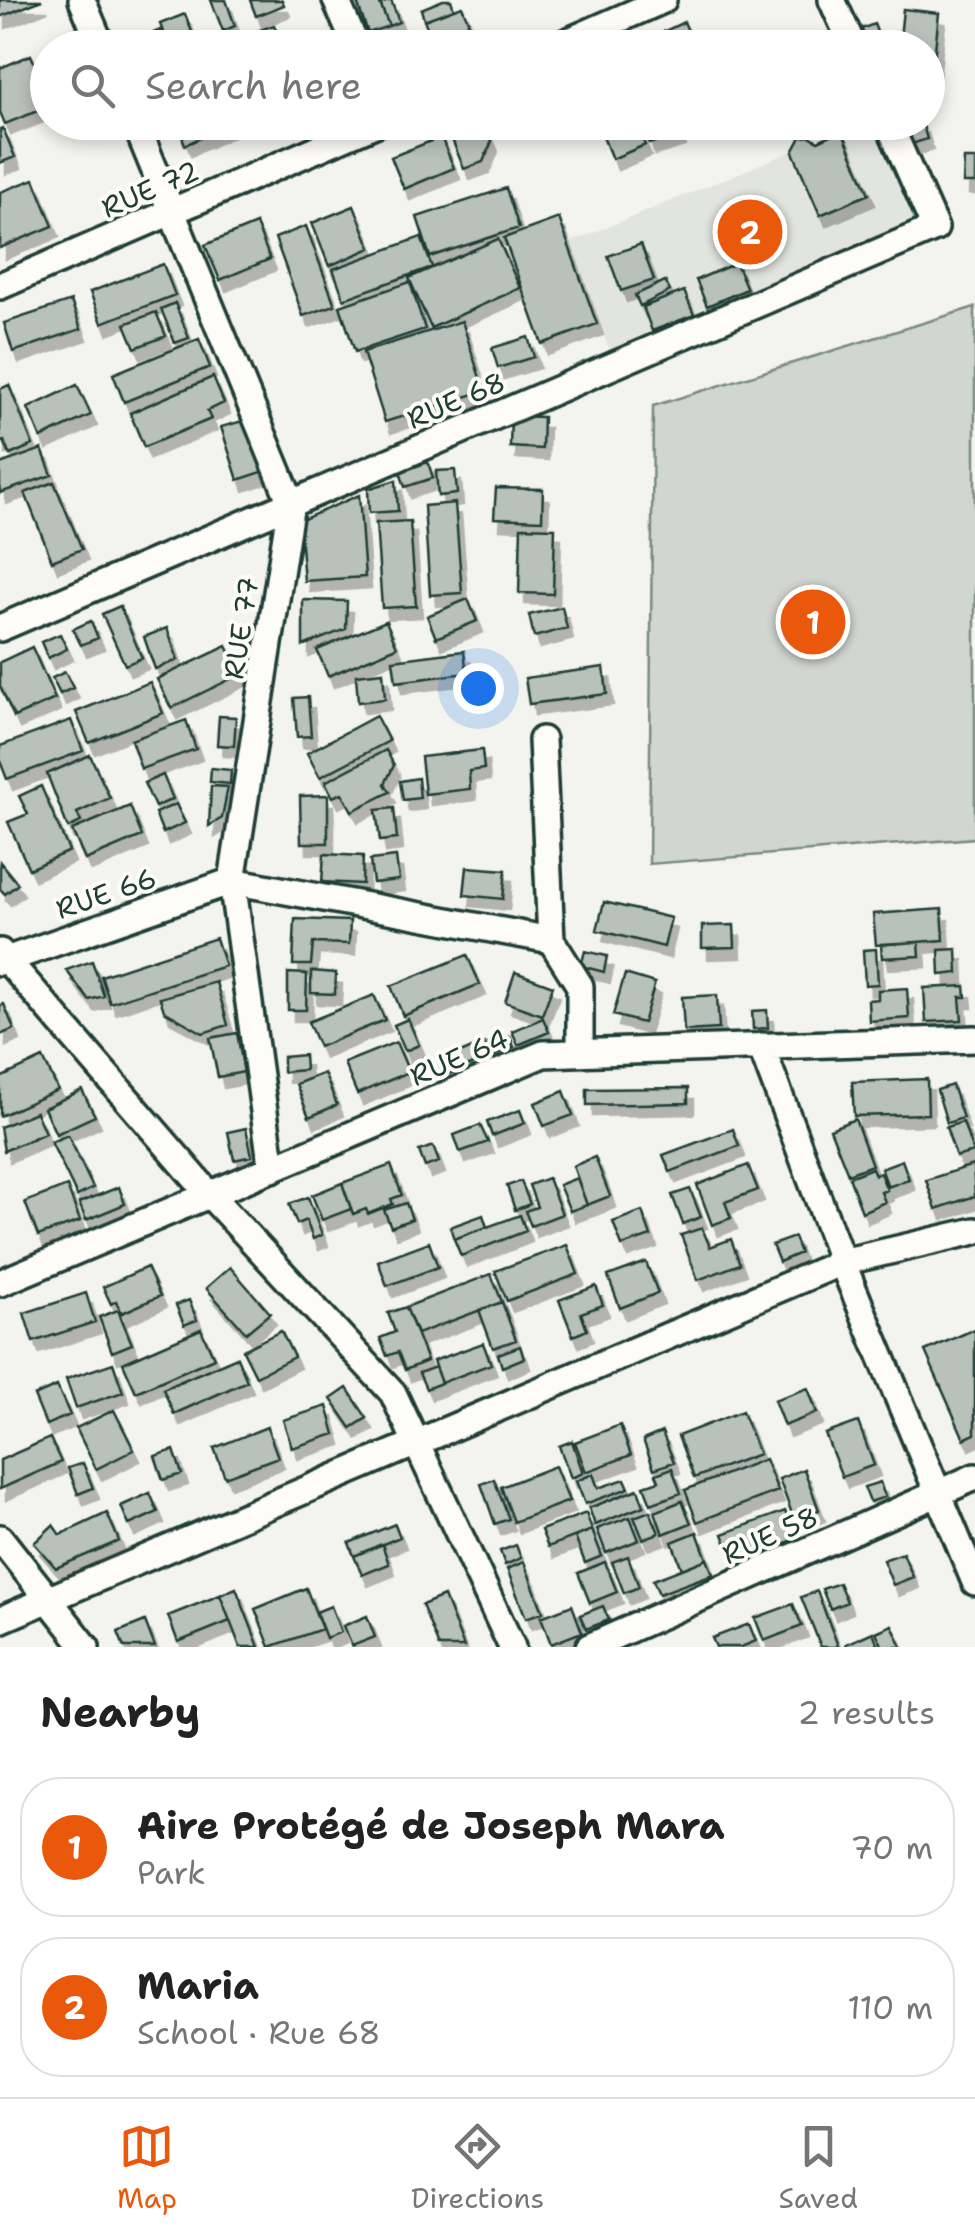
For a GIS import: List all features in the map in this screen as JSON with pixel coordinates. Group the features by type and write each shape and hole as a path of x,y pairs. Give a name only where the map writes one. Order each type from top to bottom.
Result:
{"street":[{"path":"82,0 94,30"},
{"path":"336,0 348,30"},
{"path":"594,30 663,0"},
{"path":"832,0 846,30"},
{"path":"143,140 291,503"},
{"name":"RUE 72","path":"0,286 338,140"},
{"name":"RUE 68","path":"0,628 936,228 896,140"},
{"name":"RUE 77","path":"272,1168 232,881 291,503"},
{"path":"542,740 551,940 580,986 580,1052"},
{"path":"232,881 551,940"},
{"name":"RUE 66","path":"2,958 232,881"},
{"path":"2,958 209,1194 394,1393 512,1647"},
{"name":"RUE 64","path":"0,1283 543,1054 975,1038"},
{"path":"760,1046 842,1262 975,1582"},
{"path":"0,1620 842,1262 975,1231"},
{"name":"RUE 58","path":"589,1647 975,1477"},
{"path":"0,1538 86,1647"}],"shaded area":[{"path":"819,140 890,140 929,223 610,352 571,242"},
{"path":"975,307 975,838 649,864 653,406"}],"building":[{"path":"0,0 42,0 0,17"},
{"path":"211,0 226,0 235,26 223,30"},
{"path":"250,0 282,0 284,5 256,16"},
{"path":"356,0 379,0 389,26 367,30"},
{"path":"391,0 399,22 389,26 380,4"},
{"path":"451,0 454,9 424,20 421,9"},
{"path":"462,6 469,23 452,30 428,30 424,20"},
{"path":"903,9 939,13 937,30 901,30"},
{"path":"185,14 191,30 162,30 160,24"},
{"path":"684,22 688,30 667,30"},
{"path":"30,55 30,114 5,124 0,112 0,68"},
{"path":"3,128 15,157 0,163 0,129"},
{"path":"442,140 454,168 404,189 391,157"},
{"path":"452,140 492,140 483,162 464,169"},
{"path":"604,140 643,140 645,145 612,159"},
{"path":"799,140 846,140 869,194 820,215 793,152"},
{"path":"964,159 975,159 975,183 963,183"},
{"path":"34,179 53,226 0,248 0,192"},
{"path":"506,188 519,228 430,257 417,217"},
{"path":"354,206 371,248 329,266 312,223"},
{"path":"559,218 597,324 542,344 504,238"},
{"path":"256,224 270,259 220,280 205,245"},
{"path":"306,226 335,305 303,316 275,238"},
{"path":"421,237 432,267 344,299 333,269"},
{"path":"498,239 520,288 431,328 409,278"},
{"path":"641,244 654,280 621,291 608,256"},
{"path":"736,263 747,289 707,306 696,280"},
{"path":"163,264 175,295 102,323 90,292"},
{"path":"665,281 670,291 640,306 635,295"},
{"path":"410,282 425,329 355,352 340,306"},
{"path":"684,291 694,315 652,331 643,307"},
{"path":"71,301 81,329 13,352 4,323"},
{"path":"175,303 189,338 175,343 161,309"},
{"path":"156,312 166,336 135,348 125,324"},
{"path":"462,321 484,391 385,422 363,352"},
{"path":"528,337 534,357 498,368 492,348"},
{"path":"199,339 210,367 124,402 113,374"},
{"path":"213,377 224,403 207,411 211,419 144,447 130,413"},
{"path":"9,385 33,445 10,455 4,441 0,443 0,389"},
{"path":"77,385 91,415 41,438 28,408"},
{"path":"511,416 543,417 542,449 510,447"},
{"path":"246,420 262,472 238,480 221,427"},
{"path":"42,449 52,475 0,493 0,464"},
{"path":"428,462 433,478 405,487 400,472"},
{"path":"455,470 457,494 438,496 436,471"},
{"path":"396,480 398,511 369,513 368,489"},
{"path":"54,482 82,549 52,561 25,493"},
{"path":"496,488 543,489 542,520 494,518"},
{"path":"359,495 365,577 304,581 299,521"},
{"path":"455,503 462,593 430,595 424,506"},
{"path":"410,521 416,606 382,608 376,523"},
{"path":"521,527 555,528 553,594 519,593"},
{"path":"468,599 477,621 436,638 427,616"},
{"path":"303,600 347,601 346,629 303,646"},
{"path":"120,606 142,658 125,665 102,614"},
{"path":"562,607 567,628 534,637 529,615"},
{"path":"91,621 98,638 81,645 73,629"},
{"path":"386,621 397,647 328,676 317,650"},
{"path":"167,628 178,660 155,669 144,637"},
{"path":"60,634 67,649 48,658 41,642"},
{"path":"227,646 241,674 171,708 157,679"},
{"path":"32,647 55,699 14,717 0,686 0,662"},
{"path":"464,651 467,673 396,682 393,660"},
{"path":"604,667 607,694 529,704 525,678"},
{"path":"65,672 73,688 60,694 52,678"},
{"path":"383,672 385,699 358,702 356,675"},
{"path":"150,682 163,713 89,743 76,712"},
{"path":"308,697 311,736 297,737 294,698"},
{"path":"219,716 236,717 234,746 217,745"},
{"path":"376,716 389,741 320,777 307,753"},
{"path":"71,720 83,751 7,779 0,761 0,746"},
{"path":"186,720 196,749 141,769 131,740"},
{"path":"386,750 394,765 385,784 390,792 352,811 342,793 333,797 325,782"},
{"path":"482,750 484,769 469,771 470,789 425,794 421,757"},
{"path":"90,755 110,798 77,813 81,822 68,828 47,774"},
{"path":"211,768 231,770 230,784 210,782"},
{"path":"163,775 173,799 155,807 144,783"},
{"path":"418,778 420,798 403,800 400,781"},
{"path":"41,786 69,851 29,869 8,822 28,814 19,796"},
{"path":"211,786 228,787 222,818 209,826"},
{"path":"328,795 328,843 301,843 300,796"},
{"path":"176,804 185,823 163,833 155,813"},
{"path":"130,806 142,836 85,860 72,830"},
{"path":"394,808 397,839 380,841 376,810"},
{"path":"324,854 363,856 362,884 322,882"},
{"path":"396,857 399,880 373,883 370,860"},
{"path":"0,862 18,884 5,894 0,889"},
{"path":"467,867 506,870 503,899 464,895"},
{"path":"604,902 671,918 664,947 597,930"},
{"path":"942,909 944,940 876,945 873,914"},
{"path":"295,919 350,921 349,944 313,943 311,965 293,965"},
{"path":"734,925 735,947 702,948 702,926"},
{"path":"216,938 225,966 110,1003 101,976"},
{"path":"919,942 920,956 882,958 881,944"},
{"path":"876,949 878,984 865,985 863,950"},
{"path":"957,949 958,973 940,975 939,950"},
{"path":"585,951 607,956 604,972 581,966"},
{"path":"467,955 480,984 403,1016 391,986"},
{"path":"92,961 104,996 89,1000 66,970"},
{"path":"311,971 336,973 335,994 311,993"},
{"path":"515,972 553,986 542,1015 505,1002"},
{"path":"288,973 307,974 306,1010 288,1010"},
{"path":"625,974 655,983 643,1023 613,1015"},
{"path":"216,982 228,1025 203,1033 164,1011 160,998"},
{"path":"965,986 966,997 960,997 962,1020 926,1022 924,988"},
{"path":"907,988 909,1018 869,1021 868,1000 878,999 878,990"},
{"path":"374,995 385,1020 319,1047 308,1022"},
{"path":"717,995 719,1029 684,1031 682,997"},
{"path":"4,1004 14,1029 0,1035 0,1006"},
{"path":"767,1010 768,1028 753,1029 752,1011"},
{"path":"543,1018 549,1032 518,1045 512,1031"},
{"path":"408,1019 419,1045 405,1051 394,1025"},
{"path":"237,1033 244,1072 218,1077 210,1038"},
{"path":"510,1036 514,1047 493,1056 488,1044"},
{"path":"396,1042 409,1072 357,1094 344,1063"},
{"path":"484,1043 490,1057 444,1076 439,1062"},
{"path":"304,1055 305,1070 283,1072 283,1057"},
{"path":"43,1058 58,1090 0,1116 0,1078"},
{"path":"324,1073 337,1105 309,1117 296,1084"},
{"path":"927,1079 928,1114 854,1116 852,1082"},
{"path":"952,1085 963,1118 947,1123 937,1090"},
{"path":"688,1088 688,1103 587,1105 587,1089"},
{"path":"82,1090 95,1116 56,1134 44,1108"},
{"path":"564,1091 573,1115 544,1126 535,1103"},
{"path":"520,1110 525,1123 492,1136 487,1122"},
{"path":"36,1112 45,1133 4,1151 0,1127"},
{"path":"855,1119 872,1165 848,1174 830,1129"},
{"path":"963,1122 973,1152 956,1157 946,1127"},
{"path":"480,1125 488,1142 460,1152 454,1135"},
{"path":"246,1128 252,1156 234,1160 228,1132"},
{"path":"733,1129 739,1146 670,1172 663,1155"},
{"path":"68,1135 93,1188 77,1196 51,1142"},
{"path":"433,1146 439,1162 425,1167 419,1151"},
{"path":"595,1157 610,1196 587,1205 573,1166"},
{"path":"902,1160 909,1179 888,1187 881,1168"},
{"path":"391,1165 402,1195 391,1199 393,1204 368,1214 366,1209 353,1214 342,1183"},
{"path":"748,1165 758,1190 725,1202 731,1218 712,1225 697,1185"},
{"path":"973,1165 975,1196 936,1209 926,1180"},
{"path":"872,1168 875,1175 880,1173 887,1190 881,1192 885,1202 862,1212 849,1177"},
{"path":"548,1178 562,1214 531,1226 525,1211 537,1207 529,1185"},
{"path":"577,1178 587,1205 570,1211 559,1185"},
{"path":"521,1181 530,1204 515,1210 507,1186"},
{"path":"342,1183 351,1209 322,1220 312,1195"},
{"path":"67,1186 80,1221 38,1236 25,1202"},
{"path":"119,1187 125,1204 86,1220 79,1203"},
{"path":"690,1189 701,1217 683,1224 672,1195"},
{"path":"308,1197 322,1235 313,1239 306,1220 297,1224 289,1204"},
{"path":"406,1203 412,1219 391,1227 384,1210"},
{"path":"642,1211 651,1236 622,1246 613,1222"},
{"path":"483,1215 487,1227 454,1239 450,1227"},
{"path":"520,1215 526,1231 461,1256 454,1239"},
{"path":"702,1228 710,1247 731,1239 740,1264 698,1280 681,1235"},
{"path":"794,1237 800,1253 779,1262 772,1245"},
{"path":"429,1242 438,1267 387,1286 378,1261"},
{"path":"567,1245 578,1274 507,1301 495,1271"},
{"path":"646,1262 658,1293 620,1308 608,1276"},
{"path":"147,1267 160,1296 122,1313 116,1301 111,1304 103,1287"},
{"path":"230,1267 270,1313 246,1333 206,1288"},
{"path":"491,1274 502,1302 417,1334 406,1307"},
{"path":"596,1286 603,1305 581,1313 587,1330 573,1336 559,1300"},
{"path":"86,1293 95,1322 33,1342 24,1313"},
{"path":"189,1300 197,1320 184,1325 176,1305"},
{"path":"502,1302 516,1340 493,1348 479,1310"},
{"path":"406,1307 427,1361 405,1370 398,1352 387,1356 380,1338 395,1332 388,1313"},
{"path":"118,1310 132,1344 112,1352 99,1317"},
{"path":"201,1329 214,1358 136,1392 123,1363"},
{"path":"975,1329 975,1434 964,1439 925,1351"},
{"path":"281,1331 294,1357 256,1376 243,1350"},
{"path":"483,1343 491,1364 441,1383 433,1361"},
{"path":"520,1346 524,1358 502,1367 498,1354"},
{"path":"237,1357 247,1381 174,1414 163,1389"},
{"path":"113,1363 123,1392 76,1408 66,1379"},
{"path":"435,1367 441,1383 426,1389 419,1373"},
{"path":"57,1386 70,1415 46,1425 34,1396"},
{"path":"347,1388 367,1418 351,1428 331,1399"},
{"path":"808,1388 817,1413 784,1426 774,1400"},
{"path":"327,1406 335,1434 292,1448 283,1420"},
{"path":"114,1410 134,1450 96,1469 76,1428"},
{"path":"742,1411 759,1454 694,1478 678,1436"},
{"path":"858,1422 874,1465 842,1477 825,1434"},
{"path":"620,1425 631,1455 586,1472 575,1442"},
{"path":"267,1427 278,1457 225,1477 214,1448"},
{"path":"662,1432 674,1462 654,1469 643,1440"},
{"path":"50,1438 61,1462 0,1489 0,1460"},
{"path":"572,1441 583,1473 571,1478 559,1446"},
{"path":"174,1450 182,1474 163,1480 155,1456"},
{"path":"765,1459 778,1491 697,1522 685,1490"},
{"path":"83,1463 93,1488 78,1494 68,1468"},
{"path":"555,1466 569,1501 514,1522 501,1487"},
{"path":"672,1468 681,1493 651,1504 644,1486 659,1481 656,1474"},
{"path":"804,1469 819,1510 794,1519 779,1479"},
{"path":"593,1474 598,1488 625,1479 629,1488 585,1504 576,1481"},
{"path":"494,1479 509,1519 495,1524 481,1484"},
{"path":"880,1482 885,1497 870,1502 864,1487"},
{"path":"638,1489 644,1506 595,1525 589,1508"},
{"path":"150,1493 158,1512 129,1525 121,1506"},
{"path":"682,1501 691,1523 663,1534 655,1512"},
{"path":"650,1511 659,1533 643,1539 634,1517"},
{"path":"785,1511 796,1539 734,1563 723,1534"},
{"path":"107,1513 119,1541 56,1568 34,1543 53,1525 60,1535"},
{"path":"586,1513 592,1530 548,1547 541,1530"},
{"path":"630,1517 639,1540 606,1553 597,1529"},
{"path":"395,1524 400,1537 354,1556 349,1543"},
{"path":"592,1530 602,1556 585,1563 575,1537"},
{"path":"697,1532 707,1559 682,1569 672,1542"},
{"path":"382,1544 389,1564 362,1575 354,1556"},
{"path":"516,1545 521,1558 505,1565 500,1551"},
{"path":"903,1553 913,1577 893,1585 883,1560"},
{"path":"628,1556 639,1587 624,1593 612,1562"},
{"path":"707,1559 713,1574 659,1594 653,1580"},
{"path":"524,1562 543,1612 526,1618 507,1569"},
{"path":"605,1562 617,1592 590,1603 578,1573"},
{"path":"839,1583 847,1602 830,1609 822,1589"},
{"path":"236,1588 259,1647 240,1647 220,1595"},
{"path":"306,1588 322,1629 270,1647 255,1609"},
{"path":"817,1591 836,1647 821,1647 801,1597"},
{"path":"220,1595 230,1621 178,1642 168,1616"},
{"path":"444,1596 464,1647 439,1647 422,1605"},
{"path":"793,1604 802,1626 764,1641 755,1618"},
{"path":"572,1605 582,1632 551,1644 541,1617"},
{"path":"331,1606 341,1632 326,1638 316,1612"},
{"path":"603,1606 609,1620 586,1629 580,1615"},
{"path":"367,1616 375,1637 352,1646 343,1626"},
{"path":"145,1621 155,1647 124,1647 118,1632"},
{"path":"749,1624 756,1641 741,1647 716,1647 712,1638"},
{"path":"892,1625 902,1647 883,1647 876,1632"},
{"path":"873,1632 879,1647 847,1647 846,1644"}],"place":[{"name":"Maria","path":"750,232"},
{"name":"Aire Protégé de Joseph Mara","path":"813,622"}]}
